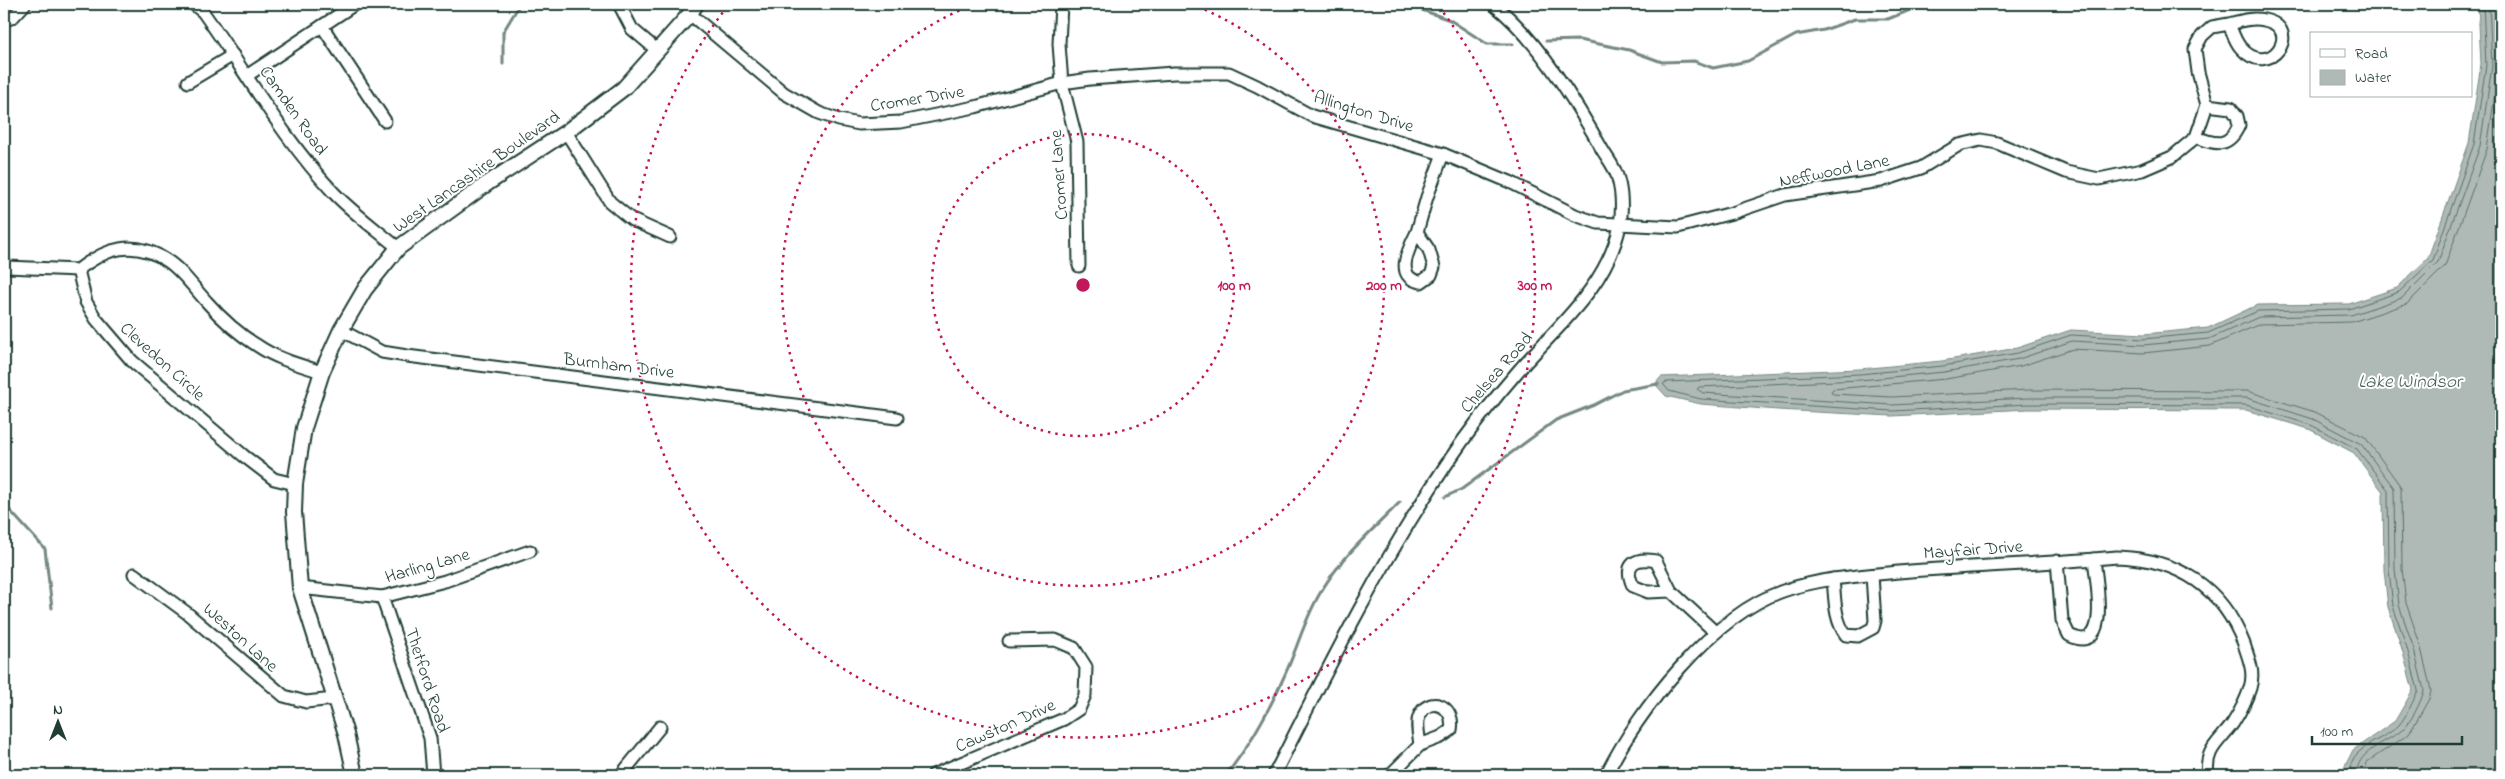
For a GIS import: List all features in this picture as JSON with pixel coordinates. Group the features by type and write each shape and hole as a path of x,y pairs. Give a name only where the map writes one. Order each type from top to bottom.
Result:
{"main road":[{"name":"West Lancashire Boulevard","path":"355,775 346,734 300,588 295,531 295,484 304,428 322,372 341,330 365,289 398,248 483,186 566,132 624,88 693,9"}],"street":[{"path":"4,21 13,17 25,4"},
{"name":"Camden Road","path":"194,4 203,12 248,75 291,143 335,195 398,248"},
{"path":"619,4 632,29 658,51"},
{"name":"Cromer Lane","path":"1061,4 1059,44 1062,83 1077,142 1079,266"},
{"name":"Chelsea Road","path":"1274,775 1347,634 1430,489 1484,410 1584,299 1608,264 1620,225 1621,207 1618,178 1591,130 1539,53 1493,4"},
{"path":"248,75 352,5"},
{"name":"Cromer Drive","path":"693,9 784,93 819,113 852,123 901,122 975,107 1062,83"},
{"path":"2208,105 2231,108 2237,116 2239,125 2230,140 2215,144 2196,138 2208,105 2198,72 2195,49 2202,36 2212,27 2251,19 2263,19 2280,28 2282,34 2280,49 2275,55 2265,59 2252,56 2241,48 2229,24"},
{"path":"322,26 385,121"},
{"path":"188,82 234,55"},
{"name":"Allington Drive","path":"1062,83 1174,73 1229,74 1257,86 1312,116 1443,154 1510,182 1575,216 1598,223 1620,225"},
{"path":"566,132 610,202 632,220 670,237"},
{"name":"Neffwood Lane","path":"1620,225 1678,227 1732,213 1785,195 1881,181 1921,168 1959,145 1981,140 1997,143 2066,172 2099,179 2142,170 2172,157 2196,138"},
{"path":"1417,232 1427,197 1443,154"},
{"path":"6,267 78,270 97,255 125,248 146,250 167,260 210,306 258,346 284,360 322,372"},
{"name":"Clevedon Circle","path":"78,270 86,302 96,319 132,361 274,479 295,484"},
{"name":"Burnham Drive","path":"341,330 382,352 407,356 897,418"},
{"name":"Harling Lane","path":"300,588 382,597 445,581 530,551"},
{"name":"Mayfair Drive","path":"1606,775 1630,734 1674,675 1715,632 1752,606 1782,591 1833,579 1872,575 2058,561 2138,558 2169,565 2192,576 2218,599 2240,634 2253,669 2251,686 2245,703 2232,724 2214,745 2206,763 2208,775"},
{"path":"2058,561 2062,620 2069,635 2084,640 2092,637 2096,632 2098,617 2094,559"},
{"name":"Weston Lane","path":"134,574 188,613 284,696 306,702 334,700"},
{"path":"1833,579 1838,622 1841,629 1846,635 1858,636 1873,628 1875,622 1872,575"},
{"path":"1671,591 1715,632"},
{"name":"Thetford Road","path":"382,597 430,738 433,775"},
{"name":"Cawston Drive","path":"933,775 1064,719 1079,709 1085,695 1086,667 1074,648 1055,640 1010,641"},
{"path":"621,775 660,727"},
{"path":"1390,775 1420,744"}],"water":[{"name":"Lake Windsor","path":"2478,4 2501,4 2501,775 2346,775 2344,768 2353,750 2395,721 2413,690 2388,607 2384,570 2383,492 2354,453 2309,429 2246,410 2028,409 1892,416 1778,410 1701,404 1666,396 1655,384 1661,377 1860,369 1942,361 2017,348 2071,330 2144,334 2208,328 2257,305 2349,304 2397,288 2428,258 2469,143 2481,64"}],"waterway":[{"path":"503,64 503,32 520,4"},
{"path":"1405,4 1450,20 1487,44 1513,44"},
{"path":"1546,41 1579,40 1629,50 1662,62 1694,61 1713,68 1748,61 1796,35 1824,30 1855,19 1888,19 1921,4"},
{"path":"1445,497 1462,489 1556,420 1594,405 1623,390 1658,384"},
{"path":"1226,775 1244,751 1274,698 1311,609 1322,590 1348,555 1400,502"},
{"path":"4,504 45,549 52,608"}]}
